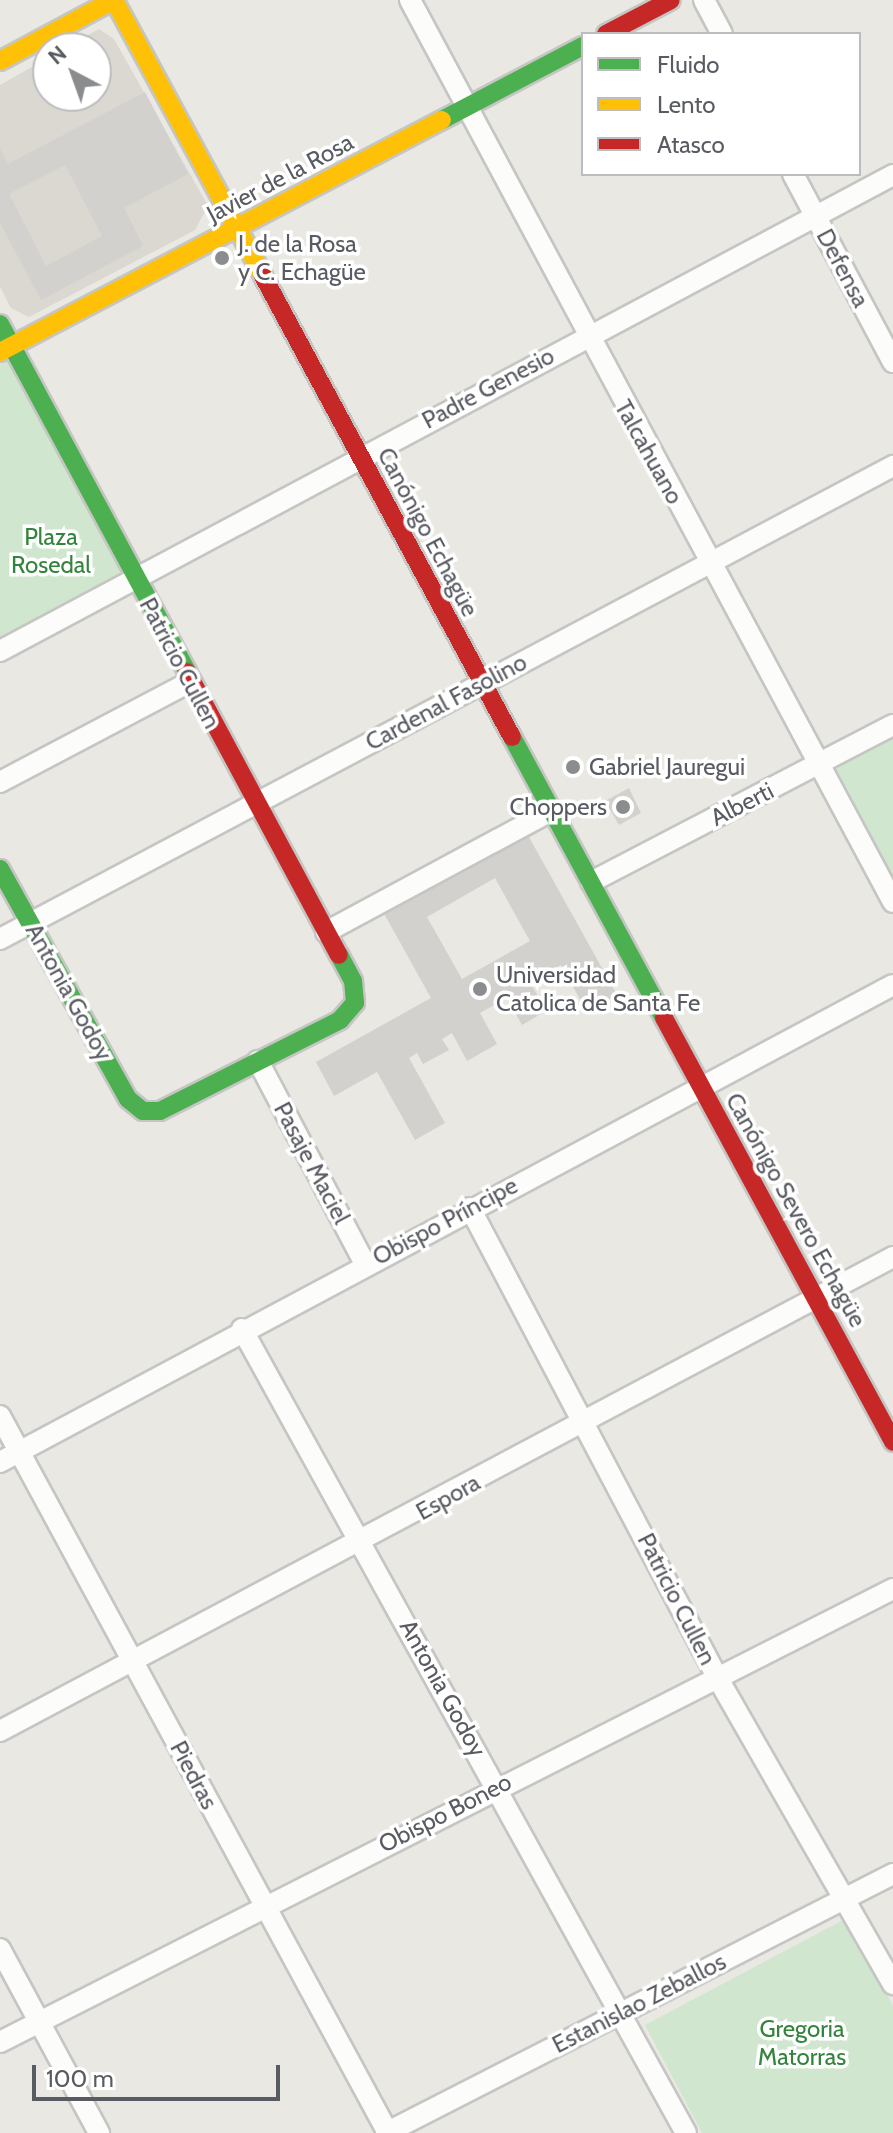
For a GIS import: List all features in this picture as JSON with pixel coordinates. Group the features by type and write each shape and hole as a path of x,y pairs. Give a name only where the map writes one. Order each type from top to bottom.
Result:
{"street":[{"path":"0,61 114,0"},
{"name":"Canónigo Echagüe","path":"114,0 700,1087"},
{"name":"Talcahuano","path":"410,0 586,336 893,902"},
{"path":"610,32 671,0"},
{"path":"704,0 721,32"},
{"name":"Javier de la Rosa","path":"6,349 581,47"},
{"name":"Padre Genesio","path":"0,651 134,576 893,175"},
{"name":"Defensa","path":"794,176 893,362"},
{"name":"Patricio Cullen","path":"0,324 6,349 134,576 353,981 355,1003 340,1020 258,1061"},
{"name":"Cardenal Fasolino","path":"0,939 893,466"},
{"path":"0,782 190,682"},
{"name":"Alberti","path":"591,882 893,725"},
{"path":"326,932 551,811"},
{"name":"Antonia Godoy","path":"0,869 128,1099 143,1111 160,1111 258,1061"},
{"name":"Obispo Príncipe","path":"0,1462 242,1329 893,985"},
{"name":"Pasaje Maciel","path":"258,1061 365,1264"},
{"name":"Canónigo Severo Echagüe","path":"700,1087 820,1298 893,1442"},
{"name":"Patricio Cullen","path":"470,1208 586,1422 717,1677 893,1984"},
{"name":"Espora","path":"0,1731 365,1543 893,1257"},
{"name":"Antonia Godoy","path":"242,1329 365,1543 686,2133"},
{"name":"Piedras","path":"0,1416 387,2133"},
{"name":"Obispo Boneo","path":"0,2042 497,1786 893,1589"},
{"name":"Estanislao Zeballos","path":"387,2133 893,1874"},
{"path":"0,1949 99,2133"}],"shaded area":[{"path":"112,38 114,39 208,206 195,230 29,317 11,308 0,287 0,85 32,67 32,112 112,112"}],"green space":[{"name":"Plaza Rosedal","path":"8,360 121,573 0,639 0,364"},
{"path":"893,737 893,878 834,769"},
{"name":"Gregoria Matorras","path":"847,1918 893,2006 893,2133 702,2133 645,2025"}],"building":[{"path":"145,92 188,174 124,208 143,246 41,300 0,223 0,149 8,164","holes":["65,165 102,236 46,266 9,194"]},
{"name":"Choppers","path":"629,788 641,813 619,825 605,801"},
{"name":"Universidad Catolica de Santa Fe","path":"524,828 617,995 587,1012 561,965 530,982 546,1011 522,1025 507,998 480,1013 497,1044 467,1061 452,1033 442,1039 449,1050 423,1064 417,1053 409,1058 445,1123 415,1140 377,1072 334,1096 316,1062 431,998 381,908","holes":["495,878 530,941 462,979 427,917"]}],"traffic: fast":[{"path":"442,120 581,47"},
{"path":"0,324 187,672"},
{"path":"512,737 664,1018"},
{"path":"0,869 128,1099 143,1111 160,1111 340,1020 355,1003 353,981 339,955"}],"traffic: slow":[{"path":"0,61 114,0 263,276"},
{"path":"0,352 442,120"}],"traffic: jam":[{"path":"610,32 671,0"},
{"path":"263,276 512,737"},
{"path":"187,672 339,955"},
{"path":"664,1018 893,1442"}],"place":[{"name":"J. de la Rosa y C. Echagüe","path":"222,258"},
{"name":"Gabriel Jauregui","path":"573,767"},
{"name":"Choppers","path":"623,807"},
{"name":"Universidad Catolica de Santa Fe","path":"480,989"}]}
